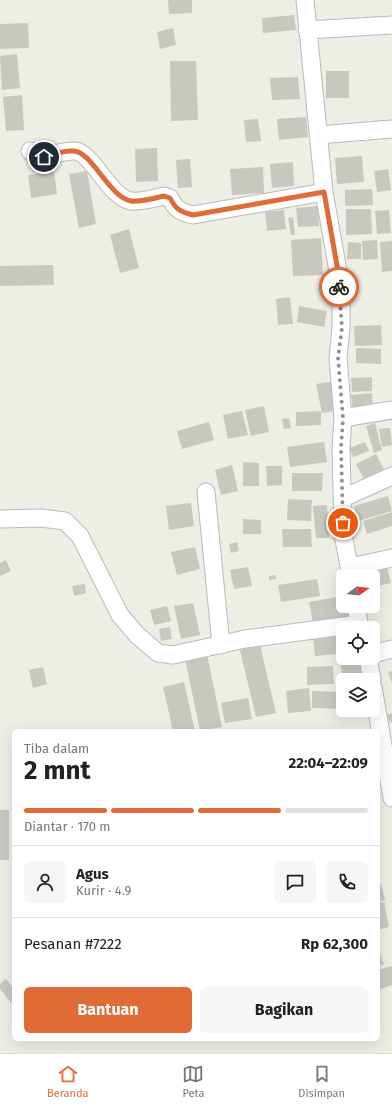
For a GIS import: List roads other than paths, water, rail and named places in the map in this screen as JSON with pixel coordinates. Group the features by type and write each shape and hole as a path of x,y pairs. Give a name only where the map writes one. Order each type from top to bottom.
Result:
{"street":[{"path":"305,0 324,192 338,271 341,305 342,328 338,358 343,418 341,448 343,536 350,569"},
{"path":"307,30 392,25"},
{"path":"319,135 392,129"},
{"path":"30,151 38,157 76,151 84,155 122,197 131,201 164,196 170,198 173,204 182,212 193,215 324,192"},
{"path":"343,418 392,410"},
{"path":"343,498 392,476"},
{"path":"206,492 221,646"},
{"path":"0,519 41,518 65,521 80,536 120,615 137,635 158,653 173,655 221,646 246,639 336,629"},
{"path":"356,569 392,558"},
{"path":"380,652 392,649"},
{"path":"378,717 392,798"}]}
